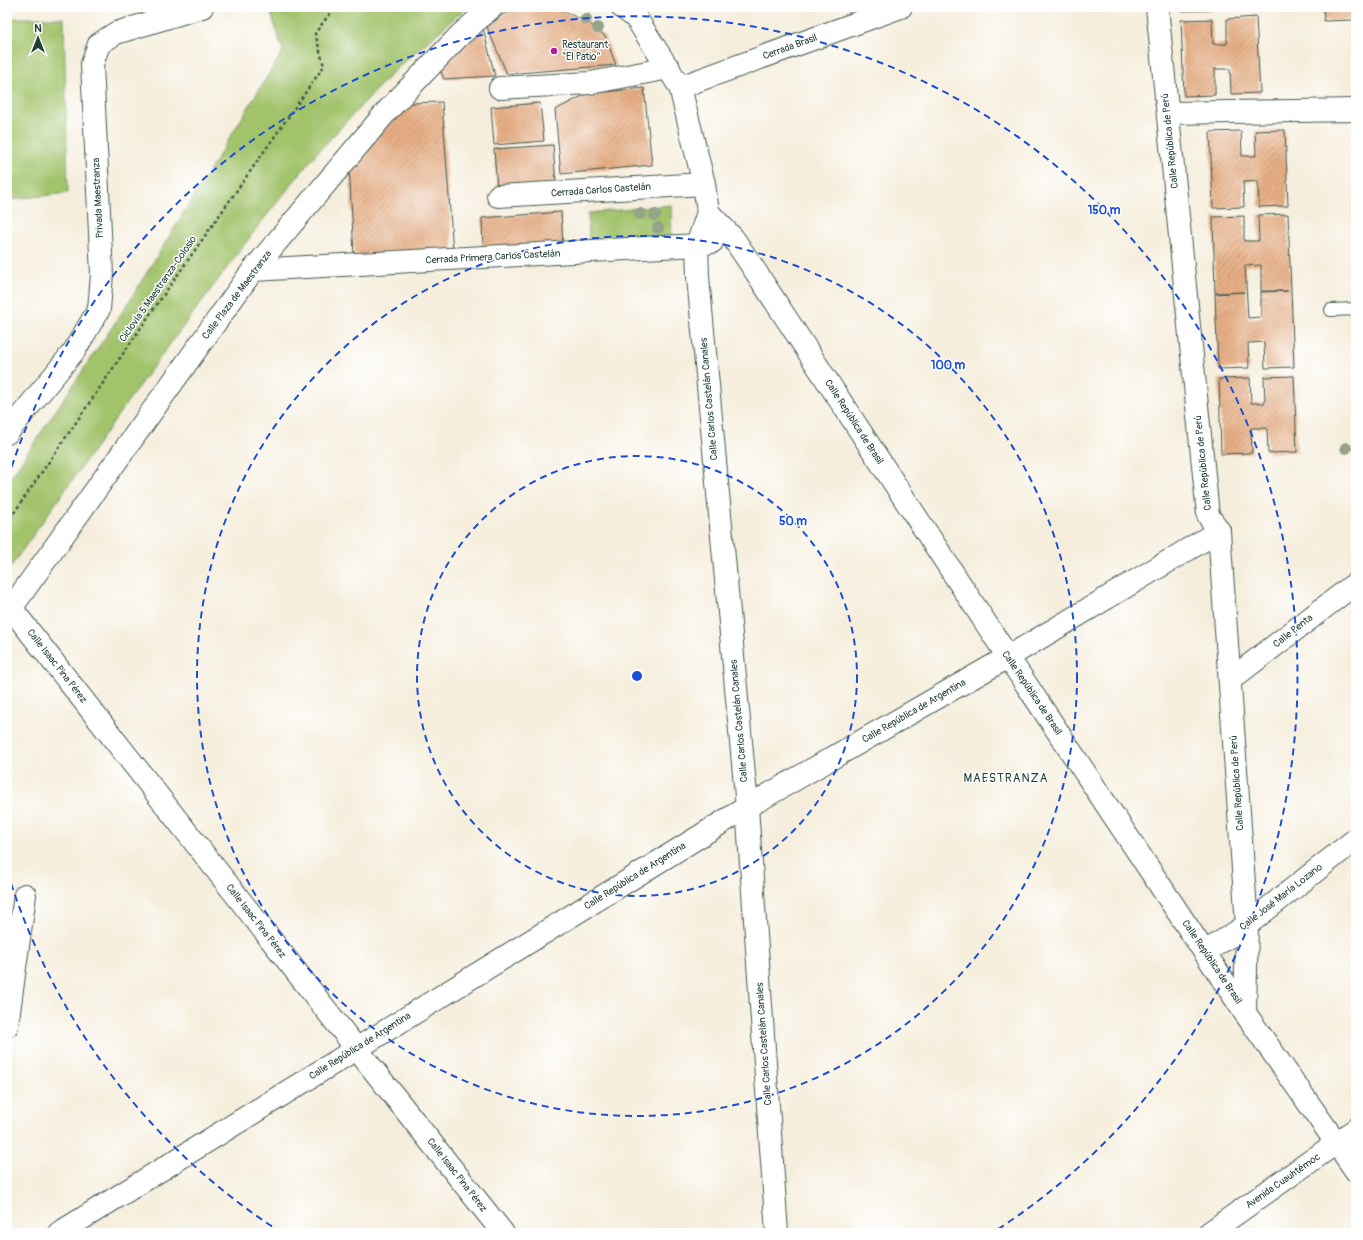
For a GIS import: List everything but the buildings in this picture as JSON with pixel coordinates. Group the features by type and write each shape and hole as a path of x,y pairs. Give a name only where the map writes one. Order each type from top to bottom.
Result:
{"street":[{"name":"Privada Maestranza","path":"7,434 74,351 99,309 102,275 92,64 98,44 116,33 202,7"},
{"name":"Calle Plaza de Maestranza","path":"9,611 254,270 387,111 460,35 492,7"},
{"name":"Calle Carlos Castelán Canales","path":"622,7 636,18 680,87 704,184 708,212 697,246 700,293 747,807 777,1233"},
{"name":"Cerrada Brasil","path":"680,87 901,7"},
{"name":"Calle República de Perú","path":"1157,7 1208,515 1219,531 1247,925 1245,1013"},
{"path":"500,88 590,83 669,68"},
{"path":"1168,113 1356,110"},
{"name":"Cerrada Carlos Castelán","path":"498,196 704,184"},
{"path":"708,212 733,238"},
{"name":"Cerrada Primera Carlos Castelán","path":"254,270 697,246 733,238"},
{"name":"Calle República de Brasil","path":"733,238 1008,657 1245,1013 1356,1171"},
{"name":"Calle República de Argentina","path":"59,1233 747,807 1008,657 1219,531"},
{"name":"Calle Penta","path":"1230,680 1356,582"},
{"name":"Calle Isaac Pina Pérez","path":"9,611 502,1233"},
{"name":"Calle José María Lozano","path":"1205,952 1247,925 1356,839"},
{"path":"7,1026 25,895"},
{"name":"Avenida Cuauhtémoc","path":"1209,1233 1356,1129"}],"lane":[{"path":"1331,310 1356,309"}],"path":[{"name":"Ciclovía 5 Maestranza-Colosio","path":"7,524 153,310 324,66 315,33 336,7"}],"green space":[{"path":"269,7 467,7 392,73 315,155 259,225 138,387 7,572 7,483 127,305 283,51"},
{"path":"7,18 64,18 68,193 7,200"},
{"path":"671,205 672,239 589,243 588,213"}],"place":[{"name":"Restaurant \"El Patio\"","path":"554,51"}],"district":[{"name":"MAESTRANZA","path":"1006,778"}]}
